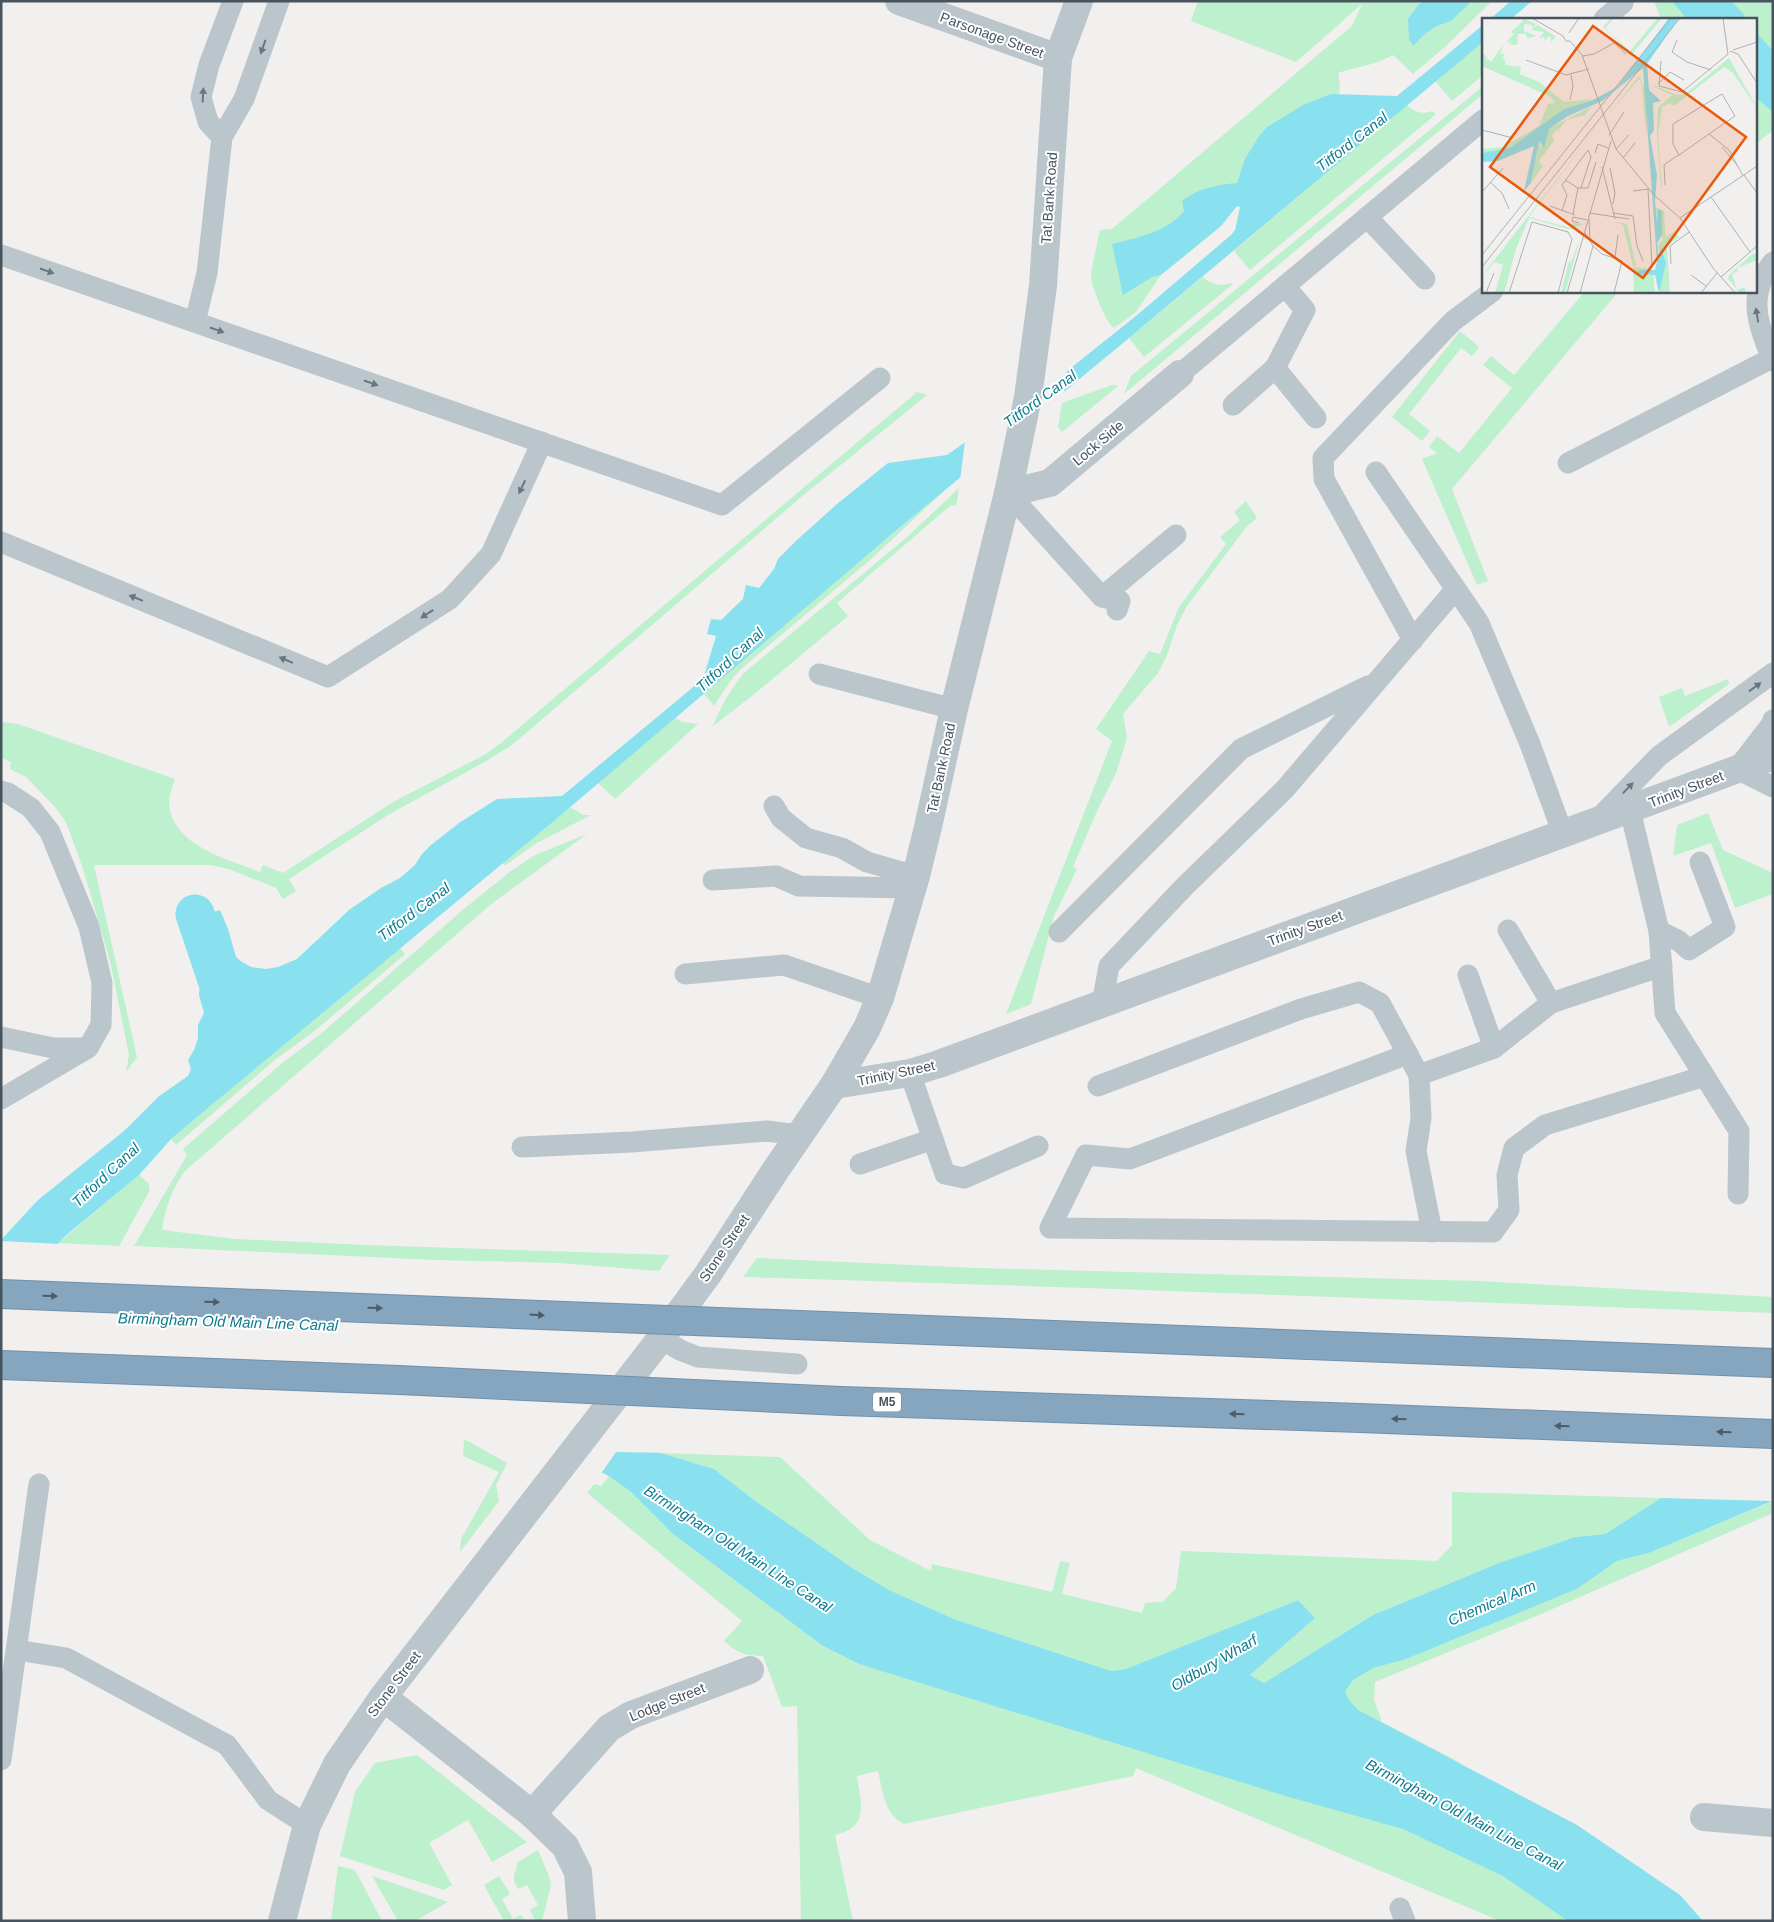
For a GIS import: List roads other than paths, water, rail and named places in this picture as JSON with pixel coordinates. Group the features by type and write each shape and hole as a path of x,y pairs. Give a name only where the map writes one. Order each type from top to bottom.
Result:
{"highway":[{"path":"1,1294 1773,1363"},
{"name":"M5","path":"1,1365 399,1380 831,1400 1773,1434"}],"street":[{"name":"Parsonage Street","path":"899,1 1058,58"},
{"name":"Tat Bank Road","path":"834,1085 867,1028 880,998 914,882 954,709 1008,493 1028,397 1043,286 1058,58 1080,1"},
{"name":"Lock Side","path":"1008,493 1050,483 1180,374"},
{"name":"Trinity Street","path":"834,1085 910,1073 948,1061 1773,756"},
{"name":"Stone Street","path":"282,1921 301,1840 337,1764 383,1697 661,1338 708,1274 834,1085"},
{"name":"Lodge Street","path":"532,1814 609,1728 631,1714 750,1670"},
{"path":"383,1697 532,1814 565,1846 578,1872 582,1921"},
{"path":"1704,1817 1773,1823"}],"lane":[{"path":"222,136 208,122 201,97 209,65 233,1"},
{"path":"194,322 207,273 222,136 244,99 279,1"},
{"path":"1605,18 1623,3"},
{"path":"1180,374 1482,121"},
{"path":"1367,217 1426,279"},
{"path":"1,255 722,505 880,378"},
{"path":"1568,463 1772,359 1760,329 1756,308 1759,284 1773,262"},
{"path":"1233,405 1275,368 1305,310 1285,286"},
{"path":"1413,640 1324,479 1324,458 1453,321 1492,292"},
{"path":"1275,368 1316,418"},
{"path":"1,542 328,678 450,599 491,554 542,442"},
{"path":"1376,472 1455,590 1479,622 1530,744 1563,834"},
{"path":"1008,493 1109,604 1155,544 1176,535"},
{"path":"1102,1004 1109,966 1185,886 1285,789 1455,590"},
{"path":"819,674 954,709"},
{"path":"1594,823 1658,756 1773,674"},
{"path":"1060,932 1242,749 1377,681"},
{"path":"1773,720 1737,770 1773,787"},
{"path":"1,791 8,793 31,808 50,832 89,927 102,983 101,1025 88,1048 1,1099"},
{"path":"774,806 781,818 806,838 842,848 867,862 914,882"},
{"path":"1630,810 1659,932 1666,1013 1739,1132 1738,1194"},
{"path":"1659,932 1679,941 1689,950 1725,928 1700,862"},
{"path":"713,880 776,876 799,886 914,882"},
{"path":"1508,930 1551,1003"},
{"path":"685,974 784,965 880,998"},
{"path":"1419,1075 1494,1048 1551,1003 1662,966"},
{"path":"1468,976 1494,1048"},
{"path":"1098,1086 1301,1009 1359,992 1380,1003 1419,1075 1421,1118 1416,1151 1432,1232"},
{"path":"1,1037 53,1048 88,1048"},
{"path":"1408,1054 1130,1159 1086,1154 1050,1228 1493,1232 1510,1210 1507,1175 1514,1148 1545,1125 1705,1076"},
{"path":"910,1073 945,1174 964,1178 996,1155 1038,1146"},
{"path":"522,1147 632,1142 767,1131 799,1135"},
{"path":"860,1164 933,1139"},
{"path":"661,1338 680,1350 698,1357 797,1364"},
{"path":"1,1760 39,1484"},
{"path":"17,1650 66,1658 227,1744 268,1800 307,1825"}],"water":[{"path":"1423,1 1472,1 1451,21 1437,26 1426,33 1413,46 1409,39 1408,19"},
{"path":"1511,1 1532,1 1512,18 1491,18"},
{"path":"1672,1 1731,1 1746,18 1686,18"},
{"path":"1482,26 1482,43 898,529 555,820 171,1139 139,1175 64,1237 50,1257 54,1264 566,1400 661,1453 714,1469 754,1500 854,1569 889,1590 954,1619 1111,1671 1126,1669 1298,1600 1315,1618 1250,1675 1264,1683 1373,1615 1499,1563 1575,1537 1605,1534 1661,1498 1772,1501 1649,1553 1617,1561 1577,1589 1406,1659 1373,1668 1353,1680 1345,1691 1348,1699 1358,1710 1577,1825 1680,1895 1703,1921 1568,1921 1503,1876 1403,1829 1289,1797 859,1664 823,1646 673,1534 631,1492 609,1476 481,1414 357,1365 1,1363 1,1240 38,1200 124,1131 158,1097 188,1076 191,1069 188,1060 194,1050 198,1038 198,1025 204,1013 199,995 200,981 207,972 224,962 223,956 211,936 206,914 220,910 236,957 242,962 251,967 266,969 278,967 297,959 349,910 381,888 400,878 415,865 431,845 459,823 497,799 562,796 703,679 716,636 707,634 711,619 721,620 743,599 746,585 759,588 774,569 778,559 837,504 888,463 947,455 1067,371 1136,316 1231,235 1235,230 1240,207 1237,206 1221,226 1161,275 1152,277 1123,295 1112,244 1151,233 1169,224 1184,211 1182,201 1201,190 1237,183 1245,159 1259,136 1267,127 1303,105 1331,94 1397,96"},
{"path":"1756,32 1773,51 1773,112 1756,98"}],"waterway":[{"path":"195,914 230,1018"}],"water label":[{"name":"Titford Canal","path":"1352,142"},
{"name":"Titford Canal","path":"1040,399"},
{"name":"Titford Canal","path":"730,660"},
{"name":"Titford Canal","path":"414,912"},
{"name":"Titford Canal","path":"106,1175"},
{"name":"Birmingham Old Main Line Canal","path":"228,1322"},
{"name":"Birmingham Old Main Line Canal","path":"738,1549"},
{"name":"Chemical Arm","path":"1492,1603"},
{"name":"Oldbury Wharf","path":"1214,1663"},
{"name":"Birmingham Old Main Line Canal","path":"1464,1815"}]}
